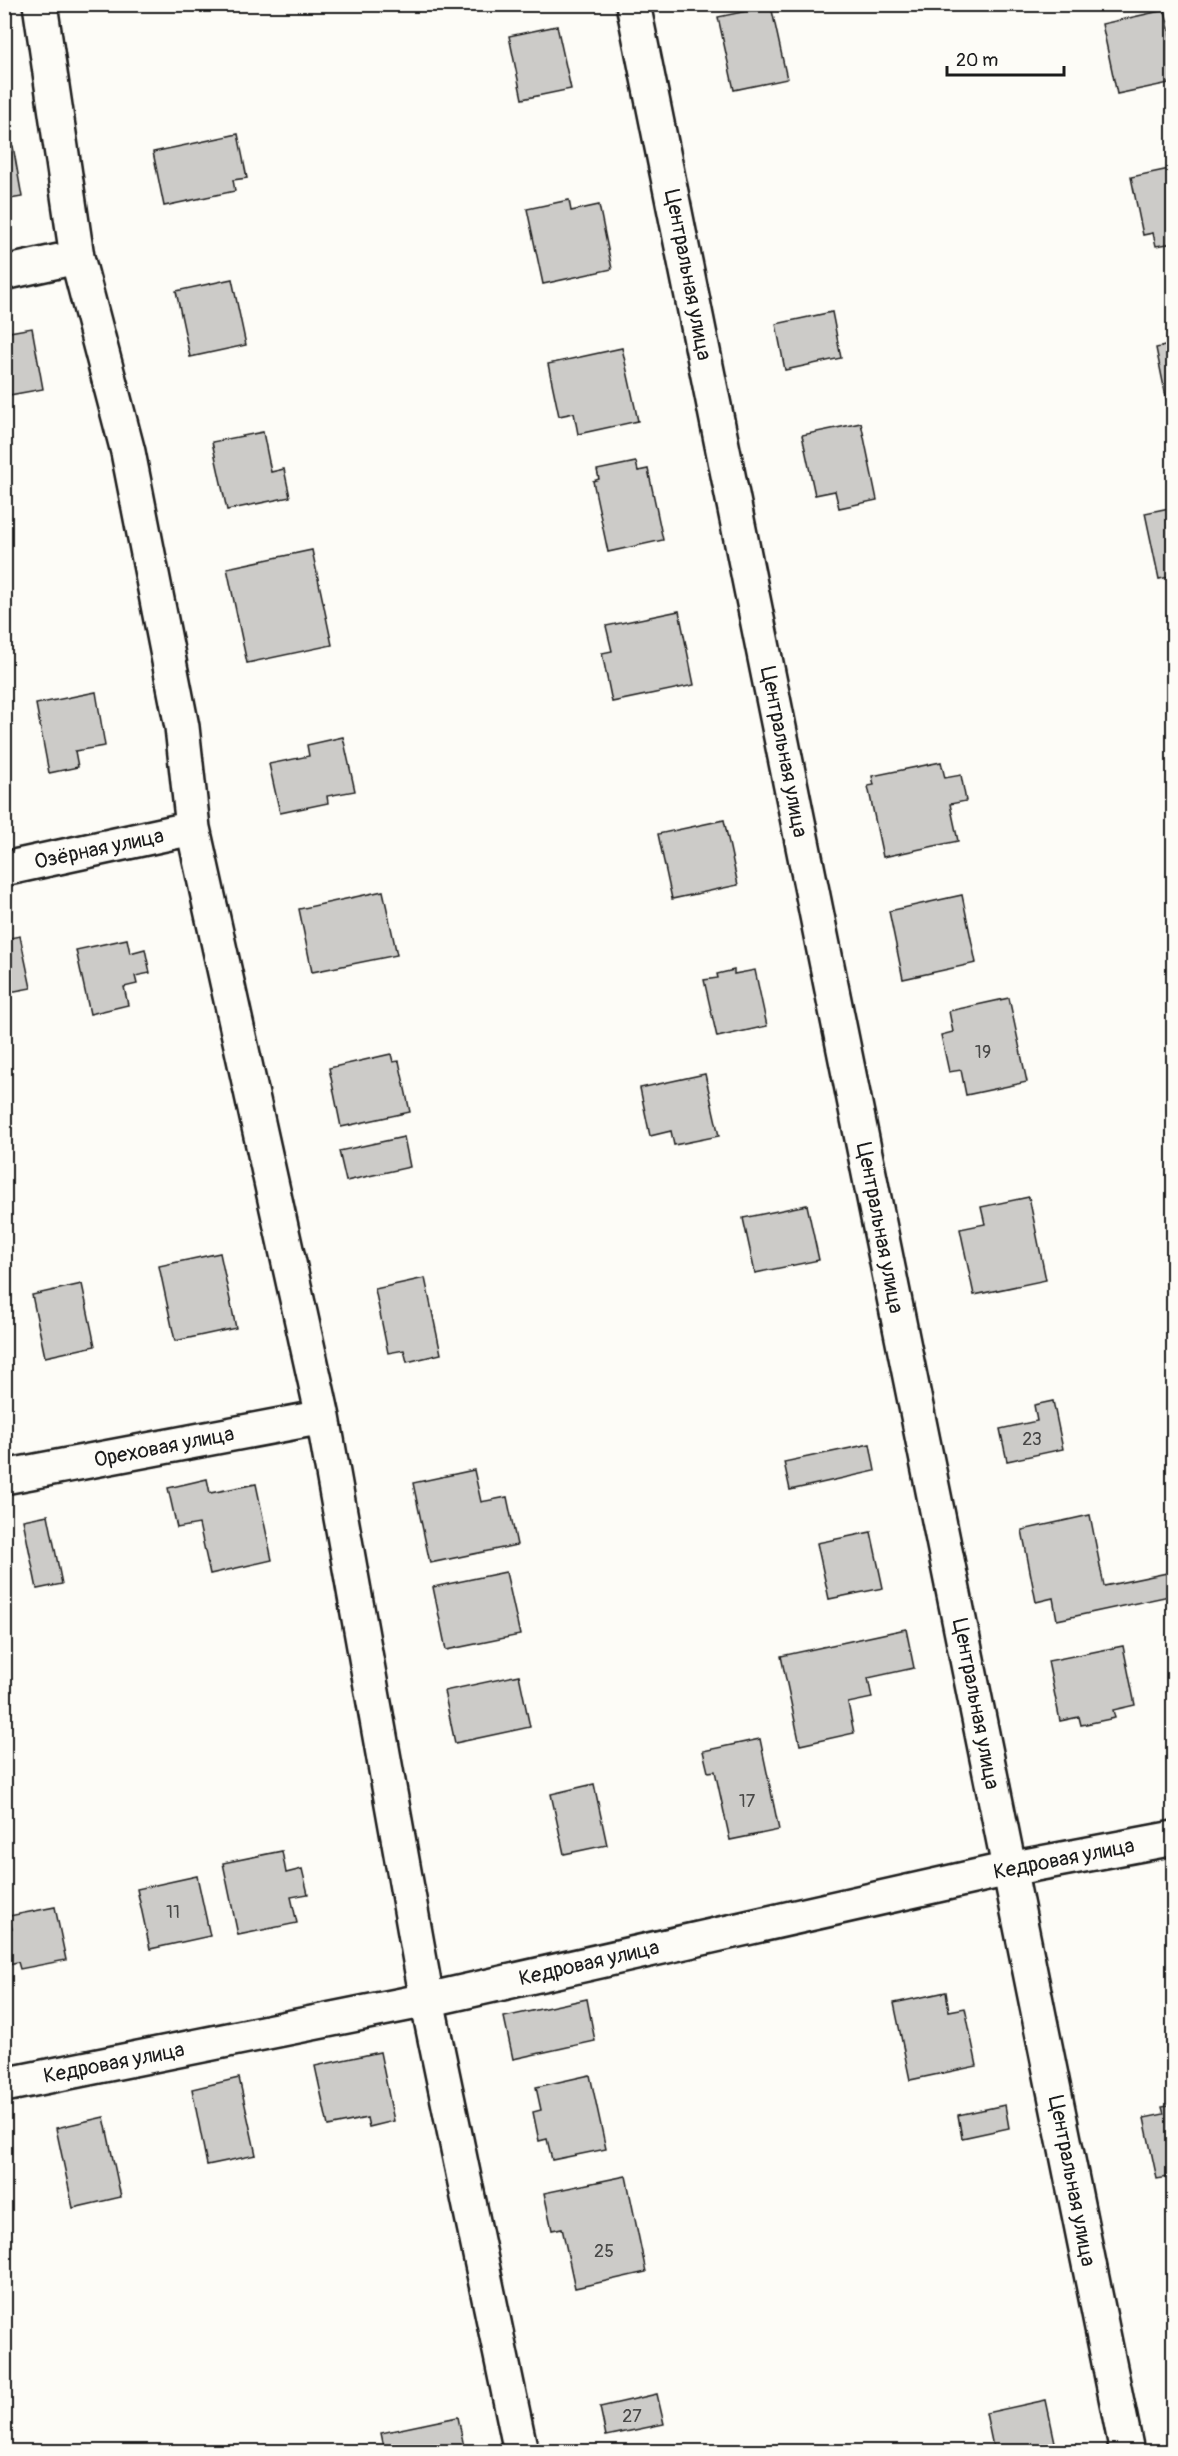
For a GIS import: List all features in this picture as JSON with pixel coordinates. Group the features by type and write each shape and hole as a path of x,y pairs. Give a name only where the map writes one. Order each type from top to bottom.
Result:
{"street":[{"path":"40,4 77,257 128,452 182,727 193,828 323,1417 427,2000 521,2451"},
{"name":"Центральная улица","path":"633,4 1127,2451"},
{"path":"4,273 77,257"},
{"name":"Озёрная улица","path":"4,869 193,828"},
{"name":"Ореховая улица","path":"4,1477 323,1417"},
{"name":"Кедровая улица","path":"4,2085 427,2000 1009,1869 1173,1839"}],"building":[{"path":"771,6 787,79 734,90 718,17"},
{"path":"1165,10 1174,53 1174,82 1117,94 1102,24"},
{"path":"557,26 571,89 522,99 509,36"},
{"path":"238,134 247,178 233,180 235,191 164,206 153,152"},
{"path":"13,146 22,197 4,200 4,147"},
{"path":"1174,168 1174,243 1156,246 1153,233 1143,235 1131,177"},
{"path":"569,200 571,211 599,205 612,269 543,284 527,209"},
{"path":"232,279 246,345 190,357 176,291"},
{"path":"832,312 841,358 785,370 776,324"},
{"path":"32,328 43,389 4,396 4,333"},
{"path":"1174,339 1174,406 1168,407 1156,348 1169,345 1168,341"},
{"path":"622,348 638,421 578,434 574,413 559,416 548,364"},
{"path":"861,423 877,500 839,508 835,491 815,495 802,435"},
{"path":"263,432 271,472 284,469 290,497 227,510 212,442"},
{"path":"636,462 638,471 648,469 663,540 608,552 593,481 599,479 597,470"},
{"path":"1174,507 1174,576 1159,579 1145,513"},
{"path":"312,550 332,645 247,663 227,568"},
{"path":"679,611 694,685 612,702 602,653 612,651 606,626"},
{"path":"96,692 105,746 75,751 78,767 49,773 36,704"},
{"path":"343,737 355,791 327,796 328,803 280,813 269,764 309,756 307,745"},
{"path":"941,762 945,778 961,775 966,801 950,804 958,841 883,857 868,786 874,785 872,776"},
{"path":"724,820 738,885 672,899 658,834"},
{"path":"383,891 397,955 312,972 299,909"},
{"path":"962,895 976,963 903,979 889,911"},
{"path":"20,936 31,988 4,993 4,939"},
{"path":"127,939 130,953 145,949 150,973 135,976 137,984 124,987 128,1005 90,1014 76,950"},
{"path":"734,970 734,974 755,970 767,1026 717,1037 704,980 718,978 717,974"},
{"path":"1009,998 1027,1082 966,1095 961,1070 949,1072 941,1035 953,1032 949,1011"},
{"path":"391,1054 393,1062 399,1061 410,1112 341,1127 329,1068"},
{"path":"705,1074 719,1136 674,1145 671,1131 650,1136 640,1088"},
{"path":"404,1137 410,1167 346,1181 339,1151"},
{"path":"1029,1197 1046,1280 974,1295 960,1229 985,1224 981,1207"},
{"path":"807,1205 819,1260 755,1273 743,1218"},
{"path":"220,1253 236,1328 175,1341 159,1266"},
{"path":"425,1278 441,1354 407,1362 404,1350 388,1353 375,1289"},
{"path":"82,1284 95,1346 45,1357 32,1295"},
{"path":"1053,1401 1063,1449 1007,1461 1000,1429 1037,1421 1034,1405"},
{"path":"870,1444 875,1471 790,1490 784,1462"},
{"path":"474,1470 481,1502 507,1497 517,1545 430,1563 413,1483"},
{"path":"207,1479 210,1493 256,1484 272,1560 210,1574 199,1524 177,1528 168,1488"},
{"path":"48,1515 62,1584 37,1589 23,1520"},
{"path":"1090,1515 1104,1586 1172,1572 1174,1595 1057,1620 1053,1598 1036,1602 1022,1530"},
{"path":"871,1532 883,1588 829,1599 817,1543"},
{"path":"506,1572 520,1635 446,1650 433,1587"},
{"path":"4,1578 11,1610 4,1611"},
{"path":"906,1629 914,1668 868,1678 872,1698 848,1703 854,1733 800,1745 781,1656"},
{"path":"1123,1646 1135,1705 1113,1710 1115,1718 1081,1725 1079,1717 1060,1721 1048,1661"},
{"path":"519,1675 530,1727 455,1743 444,1691"},
{"path":"760,1739 779,1830 730,1840 715,1771 708,1772 703,1751"},
{"path":"594,1784 607,1845 564,1854 551,1794"},
{"path":"282,1851 286,1873 302,1869 308,1894 291,1897 297,1923 238,1935 223,1863"},
{"path":"197,1876 210,1936 150,1949 137,1889"},
{"path":"55,1907 66,1960 20,1969 18,1962 4,1965 4,1930 12,1929 9,1916"},
{"path":"946,1992 949,2011 965,2008 977,2066 910,2080 894,2003"},
{"path":"587,1999 595,2041 513,2059 504,2017"},
{"path":"380,2052 394,2121 369,2127 367,2118 328,2126 315,2066"},
{"path":"590,2075 606,2149 552,2160 547,2139 539,2141 533,2112 541,2110 536,2087"},
{"path":"239,2078 256,2155 207,2165 192,2089"},
{"path":"1005,2105 1009,2128 962,2138 958,2115"},
{"path":"1174,2105 1174,2176 1157,2179 1144,2118 1164,2114 1162,2107"},
{"path":"104,2117 121,2197 73,2208 56,2128"},
{"path":"626,2176 646,2272 575,2288 562,2228 552,2230 544,2193"},
{"path":"657,2394 664,2424 606,2436 600,2407"},
{"path":"1046,2400 1056,2447 1032,2452 994,2452 986,2413"},
{"path":"458,2417 465,2452 385,2452 381,2433"}]}
